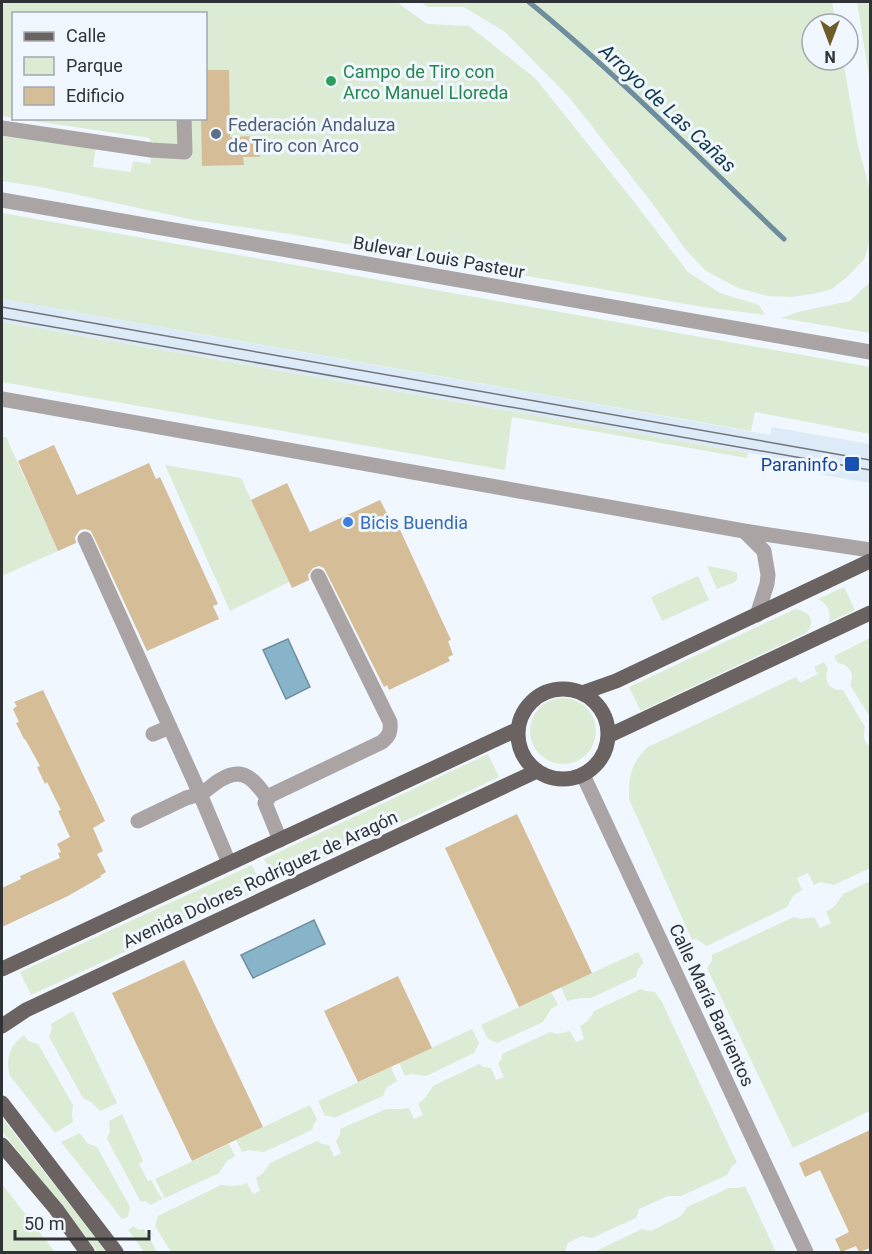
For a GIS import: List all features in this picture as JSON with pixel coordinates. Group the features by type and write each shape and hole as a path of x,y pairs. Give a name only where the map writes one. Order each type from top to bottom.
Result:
{"main road":[{"path":"582,693 616,681 870,561"},
{"path":"608,736 870,613"},
{"path":"562,689 582,693 596,703 606,720 608,736 604,753 594,767 583,775 562,779 551,778 531,767 520,751 516,730 521,716 530,703 546,692 562,689"},
{"name":"Avenida Dolores Rodríguez de Aragón","path":"2,969 516,730"},
{"name":"Avenida Dolores Rodríguez de Aragón","path":"2,1026 36,1005 537,771"},
{"path":"2,1103 116,1252"},
{"path":"2,1145 56,1209 87,1252"}],"street":[{"path":"2,128 151,150 185,152 184,120"},
{"name":"Bulevar Louis Pasteur","path":"2,200 870,352"},
{"path":"2,399 744,531 870,550"},
{"path":"744,531 765,550 767,584 757,615"},
{"path":"86,539 229,863"},
{"path":"280,840 265,804 269,796 382,742 391,730 390,722 318,576"},
{"path":"153,734 170,727"},
{"path":"138,821 186,798 200,794 221,779 236,774 248,776 258,785 267,799"},
{"name":"Calle María Barrientos","path":"583,775 806,1252"}],"shaded area":[{"path":"2,299 770,435 772,427 870,444 870,483 765,465 766,456 2,322"}],"green space":[{"path":"2,2 397,2 427,24 469,26 535,78 688,272 720,293 759,305 765,315 703,307 296,235 194,220 41,187 2,181 2,133 96,147 93,167 131,172 133,161 151,164 150,138 27,120 207,120 207,12 12,12 12,118 2,116"},
{"path":"421,2 832,2 834,12 800,12 800,72 845,72 858,146 870,190 870,238 865,258 832,289 791,297 768,296 738,288 706,271 686,250 569,97 505,32 464,7 428,7"},
{"path":"857,2 870,2 870,83 860,12"},
{"path":"2,213 870,367 870,434 755,412 751,431 2,299"},
{"path":"870,282 870,333 781,318 850,301"},
{"path":"2,322 748,453 747,458 512,417 505,470 2,382"},
{"path":"2,437 6,437 58,551 2,576"},
{"path":"165,465 241,478 289,582 230,611"},
{"path":"707,566 733,571 737,573 737,579 717,589"},
{"path":"698,576 709,600 662,621 651,597"},
{"path":"844,587 855,610 829,622 828,608 818,599"},
{"path":"795,609 805,612 810,617 811,624 806,633 641,711 629,687"},
{"path":"870,638 870,717 850,685 852,677 850,671 846,666 838,663 834,656"},
{"path":"824,662 828,669 826,677 828,684 834,689 843,690 865,727 864,738 870,746 870,868 834,885 820,882 814,885 808,873 797,878 802,890 793,896 787,907 707,946 696,939 692,940 629,799 630,777 634,766 646,748 796,677 800,683 818,674 814,667"},
{"path":"556,698 570,698 582,703 591,712 596,731 594,744 587,755 570,764 556,764 544,759 535,750 530,738 530,724 535,712 544,703"},
{"path":"488,754 499,777 275,882 264,859"},
{"path":"252,865 263,888 31,995 20,972"},
{"path":"870,881 870,1111 793,1148 707,968 712,961 712,955 794,917 801,919 814,917 820,928 831,923 826,912 835,906 843,894"},
{"path":"638,952 644,963 638,969 636,977 591,998 567,1001 561,987"},
{"path":"641,989 655,992 662,1002 737,1163 732,1166 727,1175 681,1196 668,1196 639,1209 636,1218 592,1238 582,1236 568,1243 565,1251 562,1252 171,1252 155,1226 158,1216 221,1185 238,1186 247,1183 253,1194 260,1191 256,1178 270,1163 317,1141 329,1145 334,1157 341,1153 336,1141 340,1135 340,1129 386,1109 409,1108 414,1119 423,1115 418,1104 433,1086 479,1064 491,1068 496,1080 504,1077 498,1064 502,1054 550,1032 557,1034 570,1031 576,1042 584,1039 580,1026 594,1011"},
{"path":"551,992 558,1005 551,1009 543,1022 497,1043 488,1039 481,1025"},
{"path":"73,1011 117,1103 100,1111 83,1098 49,1037 51,1024"},
{"path":"472,1029 479,1043 474,1053 426,1076 411,1074 405,1076 399,1063"},
{"path":"24,1035 28,1041 38,1044 73,1105 73,1122 55,1133 10,1076 8,1064 10,1053 15,1043"},
{"path":"391,1067 397,1081 386,1088 383,1096 334,1118 325,1116 318,1101"},
{"path":"310,1105 317,1120 312,1130 264,1152 249,1150 242,1152 236,1140"},
{"path":"122,1114 143,1161 139,1164 148,1181 151,1180 162,1199 151,1205 145,1201 141,1202 107,1139 110,1131 109,1121"},
{"path":"2,1118 107,1252 98,1252 2,1131"},
{"path":"80,1133 87,1143 97,1147 130,1207 128,1217 122,1219 61,1142"},
{"path":"229,1144 235,1156 227,1161 219,1173 165,1198 155,1179"},
{"path":"2,1184 55,1252 2,1252"},
{"path":"745,1186 776,1252 596,1252 642,1229 651,1231 681,1216 687,1207 729,1188"},
{"path":"133,1226 139,1230 144,1229 157,1252 144,1252 128,1230"}],"water":[{"path":"288,639 310,687 286,699 263,650"},
{"path":"314,920 325,944 253,978 241,955"}],"building":[{"path":"207,70 229,70 230,137 259,136 260,157 243,157 244,165 202,166 201,120 207,120"},
{"path":"54,445 77,495 149,463 156,479 160,477 218,604 213,606 219,619 147,651 91,531 80,530 75,537 76,543 58,551 18,461"},
{"path":"287,483 310,532 380,500 391,521 395,519 451,640 448,641 453,655 448,657 450,661 389,690 387,685 384,687 324,568 319,566 313,568 308,575 309,580 292,588 251,500"},
{"path":"43,690 105,821 93,828 103,851 97,854 106,872 68,896 2,927 2,888 21,879 20,876 60,858 58,853 61,852 57,844 70,837 58,811 61,810 47,782 45,784 37,767 40,766 16,723 19,722 13,709 17,706 14,702"},
{"path":"517,814 592,973 519,1007 445,848"},
{"path":"184,960 263,1127 192,1161 112,993"},
{"path":"398,976 432,1048 358,1082 324,1011"},
{"path":"870,1130 870,1248 859,1252 856,1246 841,1252 835,1239 849,1232 820,1170 805,1177 799,1163"}],"waterway":[{"name":"Arroyo de Las Cañas","path":"529,2 627,88 784,239"}],"tram line":[{"path":"2,307 870,460"},
{"path":"2,318 870,470"}],"place":[{"name":"Campo de Tiro con Arco Manuel Lloreda","path":"331,81"},
{"name":"Federación Andaluza de Tiro con Arco","path":"216,134"},
{"name":"Paraninfo","path":"852,464"},
{"name":"Bicis Buendia","path":"348,522"}]}
